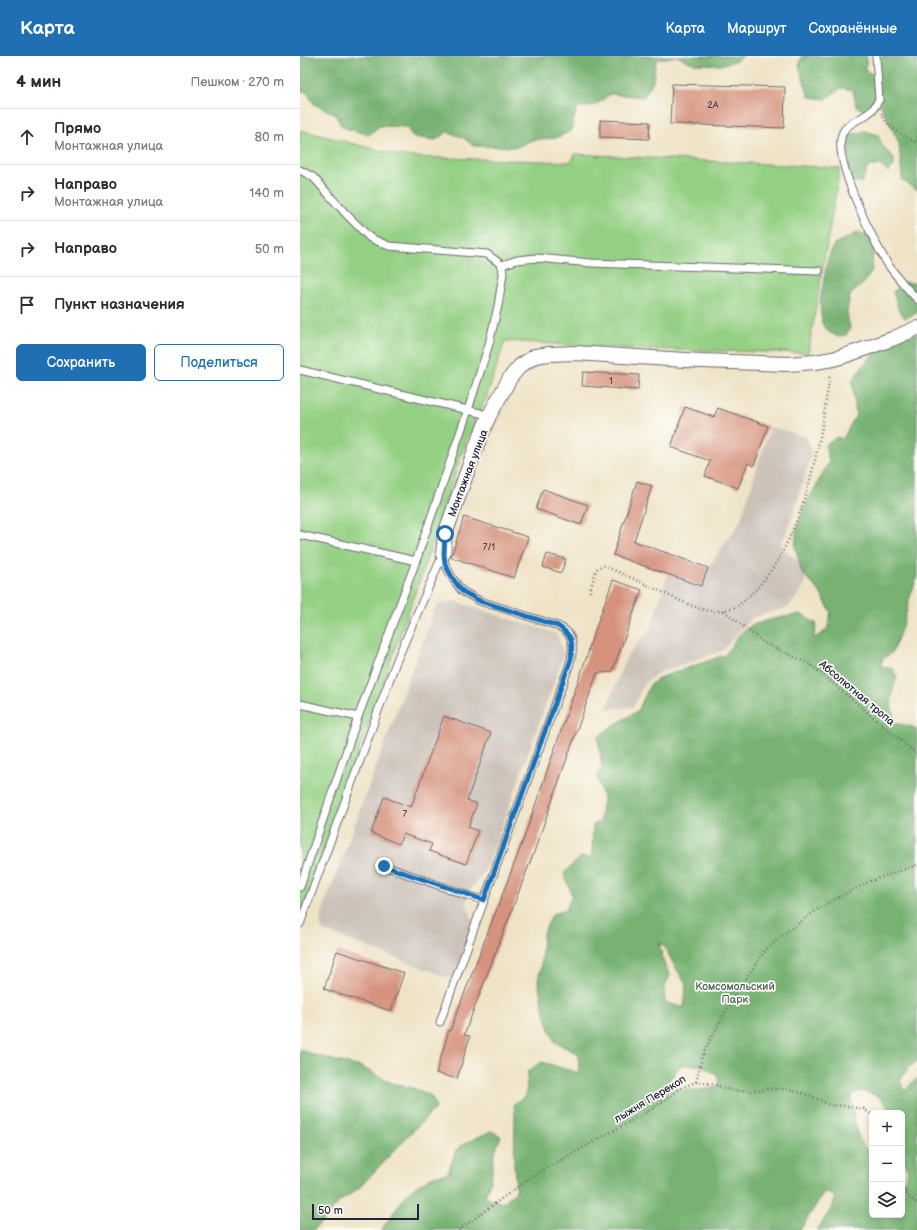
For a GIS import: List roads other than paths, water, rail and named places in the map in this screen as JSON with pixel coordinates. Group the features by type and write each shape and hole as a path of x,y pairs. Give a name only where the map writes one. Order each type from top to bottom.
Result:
{"street":[{"name":"Монтажная улица","path":"444,554 445,534 476,447 489,416 510,378 520,366 535,356 549,354 575,354 788,364 833,359 892,340 917,328"}],"lane":[{"path":"876,56 879,100 871,112 853,122 842,133 841,140 843,163 863,218 879,248 890,266 917,299"},
{"path":"300,170 313,177 370,238 389,246 487,254 502,265 503,274 491,336 468,410 416,561 358,717 301,879 300,887"},
{"path":"502,265 517,260 537,258 591,263 819,271"},
{"path":"300,370 489,416"},
{"path":"300,535 416,561"},
{"path":"300,924 396,662 444,554"},
{"name":"Монтажная улица","path":"440,1022 568,669 571,659 572,641 568,632 558,626 480,601 462,591 453,579 445,564 444,554"},
{"path":"300,704 358,717"},
{"path":"384,866 484,900"}],"park label":[{"name":"Комсомольский Парк","path":"735,992"}]}
